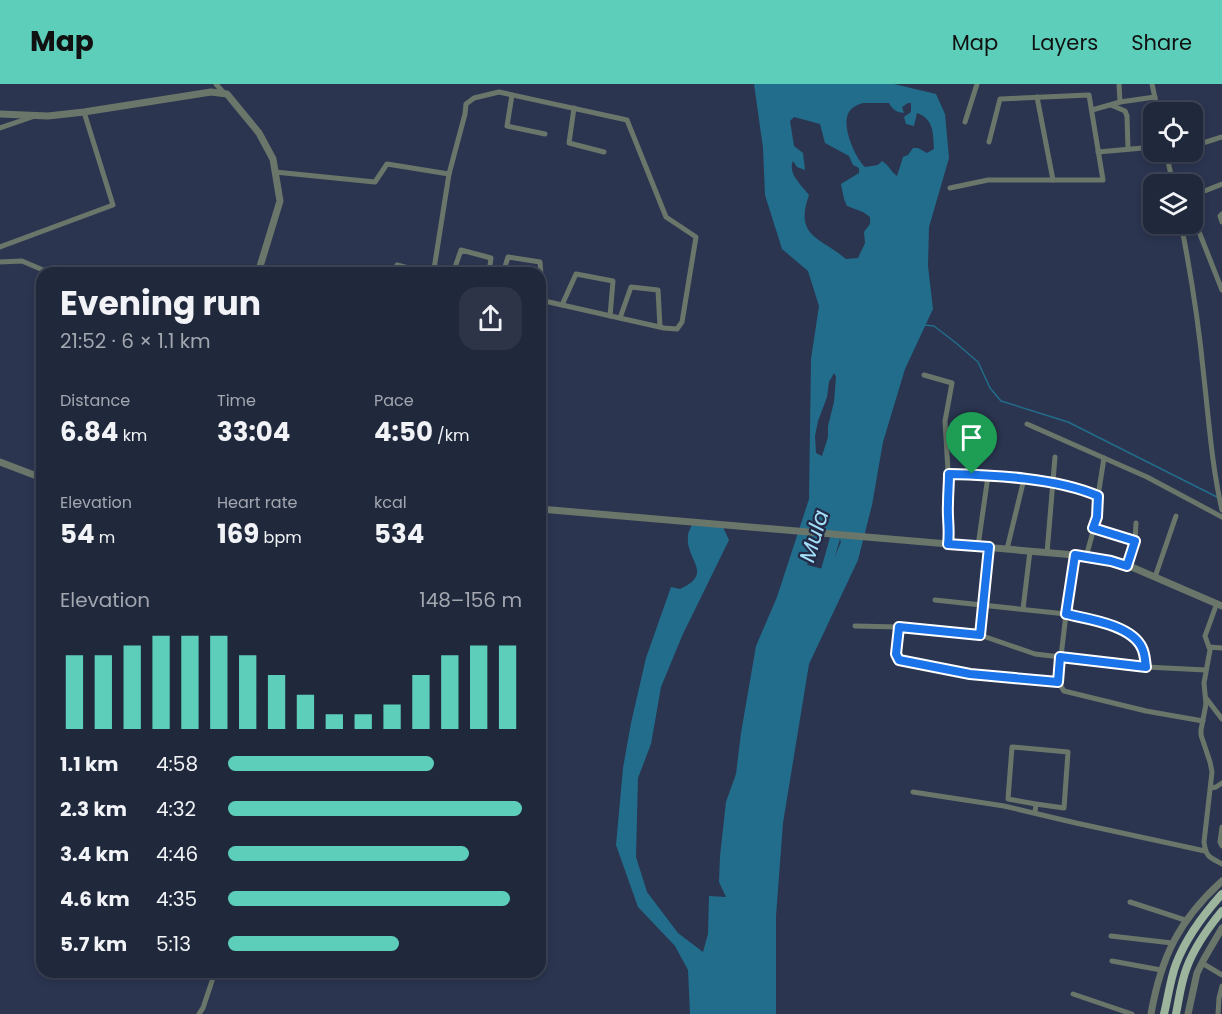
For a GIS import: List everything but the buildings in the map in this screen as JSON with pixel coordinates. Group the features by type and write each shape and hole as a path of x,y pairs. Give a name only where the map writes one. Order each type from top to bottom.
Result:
{"main road":[{"path":"1164,1014 1175,966 1183,948 1222,894"},
{"path":"1176,1014 1186,969 1205,933 1222,911"}],"street":[{"path":"216,84 230,96 259,133 273,159 280,201 260,267"},
{"path":"964,122 977,84"},
{"path":"1119,84 1119,102"},
{"path":"1152,84 1156,102"},
{"path":"0,114 48,116 223,92"},
{"path":"434,267 449,174 466,104 474,98 499,92 627,120 666,217 696,237 682,322 677,329 660,327 546,302"},
{"path":"512,94 507,126 545,134"},
{"path":"950,188 988,180 1103,180 1089,95 1000,99 989,142"},
{"path":"1037,97 1053,180"},
{"path":"1092,110 1119,102 1155,97"},
{"path":"1110,105 1125,111 1128,149"},
{"path":"574,108 569,143 604,152"},
{"path":"0,247 113,205 84,112"},
{"path":"0,128 37,116"},
{"path":"1203,143 1222,136"},
{"path":"1098,152 1143,148"},
{"path":"275,172 375,182 387,164 449,174"},
{"path":"1203,192 1222,184"},
{"path":"1222,214 1220,216 1222,222"},
{"path":"1183,234 1204,375 1216,486 1222,510"},
{"path":"1200,234 1222,290"},
{"path":"455,267 461,250 491,258 490,267"},
{"path":"504,267 508,256 540,262 540,267"},
{"path":"0,262 22,261 36,267"},
{"path":"398,265 405,267"},
{"path":"562,305 576,274 613,280 610,316"},
{"path":"620,318 631,287 658,290 660,327"},
{"path":"924,375 952,383 945,421 950,487 947,505 950,533 948,544"},
{"path":"1027,424 1148,477 1222,517"},
{"path":"972,474 976,437"},
{"path":"1047,553 1055,457"},
{"path":"1086,557 1097,517 1104,458"},
{"path":"0,462 36,476"},
{"path":"949,474 972,474 1052,483 1085,490 1098,496"},
{"path":"978,546 988,476"},
{"path":"1007,549 1024,479"},
{"path":"546,509 1075,555 1127,566 1219,605 1205,632 1209,647 1204,683 1206,704 1201,735 1211,767 1205,851 1208,857 1222,864"},
{"path":"1155,577 1176,516"},
{"path":"1127,566 1135,541 1136,523"},
{"path":"1093,528 1135,541"},
{"path":"980,635 989,547"},
{"path":"1023,609 1030,551"},
{"path":"1075,555 1060,657 1058,682 1064,691 1146,711 1203,720"},
{"path":"934,600 1066,614 1108,623 1123,630 1141,644 1146,667"},
{"path":"855,626 899,627 980,635 1035,654 1146,667 1206,670"},
{"path":"899,627 896,654 899,660 970,674 1058,682"},
{"path":"1209,647 1222,648"},
{"path":"1205,696 1222,719"},
{"path":"1012,747 1068,752 1064,807 1036,804 1008,799 1012,747"},
{"path":"1211,788 1222,783"},
{"path":"913,792 1035,812 1205,851"},
{"path":"1035,812 1036,804"},
{"path":"1222,827 1220,842 1222,846"},
{"path":"1151,1014 1161,970 1172,943 1185,920 1222,880"},
{"path":"1130,902 1185,920"},
{"path":"1188,1014 1197,973 1222,928"},
{"path":"1111,936 1172,943"},
{"path":"1112,961 1161,970"},
{"path":"1202,963 1222,975"},
{"path":"199,1014 213,978"},
{"path":"1218,1014 1222,986"},
{"path":"1073,994 1132,1014"}],"water":[{"path":"754,84 894,84 936,94 945,114 949,158 929,227 928,266 933,309 905,369 883,442 872,505 858,560 809,664 783,823 776,916 776,1014 690,1014 688,970 675,946 638,907 616,845 623,768 646,658 671,587 680,589 696,577 696,566 688,545 688,534 693,523 722,525 729,540 682,636 661,687 651,744 638,778 636,857 647,892 678,933 703,952 708,934 709,896 726,897 719,882 726,802 736,774 756,646 777,597 809,499 811,359 819,306 808,271 782,249 765,195 763,148","holes":["863,103 889,103 895,110 904,113 902,107 911,103 911,112 904,117 906,124 914,126 917,113 927,119 932,127 934,149 927,153 913,148 908,155 903,157 897,176 882,161 878,165 865,167 854,150 848,134 847,120 849,112","794,117 820,124 825,143 849,156 853,165 859,168 859,173 841,184 847,206 870,217 870,224 864,232 865,243 858,258 846,259 819,240 807,228 805,209 809,195 792,170 793,161 797,167 805,170 803,153 794,146 790,121","834,373 836,377 834,402 822,456 816,453 815,436 827,397 829,382","822,532 837,532 841,542 833,561 823,569 807,565 818,546 817,539"]}],"waterway":[{"path":"924,325 934,326 978,362 990,388 1001,401 1068,422 1217,497"},
{"name":"Mula","path":"822,578 839,524"}],"route":[{"path":"949,474 972,474 1052,483 1085,490 1098,496 1097,517 1093,528 1135,541 1127,566 1075,555 1066,614 1108,623 1123,630 1141,644 1146,667 1060,657 1058,682 970,674 899,660 896,654 899,627 980,635 989,547 948,544 950,533 947,505 950,487 949,474"}]}
